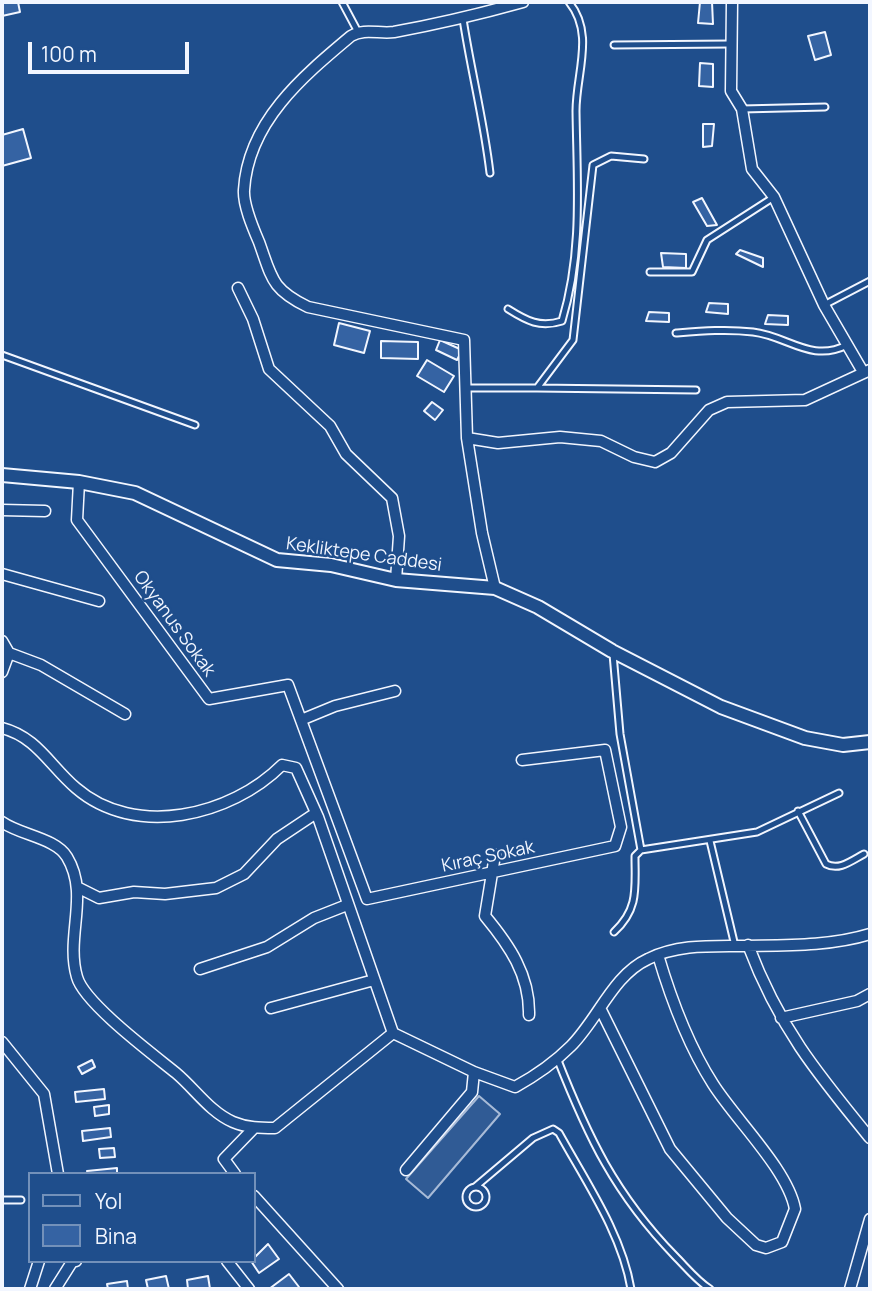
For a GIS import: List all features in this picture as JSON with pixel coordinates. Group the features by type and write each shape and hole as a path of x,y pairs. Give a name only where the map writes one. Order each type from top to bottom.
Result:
{"street":[{"path":"495,588 482,533 467,438 464,340 308,307 275,286 244,192 255,141 289,91 358,32 390,32 463,19 523,2"},
{"path":"467,438 498,443 560,437 601,441 634,457 655,462 671,453 709,411 726,402 804,400 867,371 847,345 824,306 774,197 752,169 742,109 731,91 732,2"},
{"path":"238,288 253,319 269,369 330,426 346,454 392,498 399,536 400,558 396,580"},
{"name":"Kekliktepe Caddesi","path":"2,475 79,482 135,492 277,560 331,565 396,580 495,588 538,607 612,650 721,707 805,738 843,745 870,742"},
{"name":"Okyanus Sokak","path":"79,482 77,520 209,699 288,685 367,899"},
{"path":"2,510 45,511"},
{"path":"2,574 99,601"},
{"path":"2,641 9,653 41,664 125,714"},
{"path":"2,672 9,653"},
{"path":"301,720 335,706 395,691"},
{"path":"2,728 32,741 76,788 101,804 150,817 178,816 211,808 268,779 282,765 296,768 316,813 393,1033 474,1072 515,1087 571,1047 601,1010 627,971 658,956 692,946 850,940 870,934"},
{"name":"Kıraç Sokak","path":"367,899 615,846 621,827 605,750 522,760"},
{"path":"77,887 99,898 134,892 165,894 216,888 244,874 277,839 316,813"},
{"path":"2,822 61,848 69,859 80,902 72,937 77,978 142,1046 216,1111 233,1122 254,1128 275,1128 393,1033"},
{"path":"495,855 485,916 510,945 529,993 528,1015"},
{"path":"200,969 268,947 314,918 347,905"},
{"path":"748,945 766,993 803,1056 870,1139"},
{"path":"601,1010 670,1149 726,1218 756,1245 766,1248 782,1242 795,1209 789,1188 712,1083 685,1030 658,956"},
{"path":"271,1008 374,980"},
{"path":"781,1018 857,1001 870,994"},
{"path":"2,1042 44,1094 58,1172"},
{"path":"406,1170 472,1093 474,1072"},
{"path":"233,1172 224,1160 254,1128"},
{"path":"256,1198 338,1289"},
{"path":"850,1289 870,1219"},
{"path":"30,1289 38,1263"},
{"path":"55,1289 71,1263"},
{"path":"229,1263 249,1289"}],"lane":[{"path":"342,2 358,32"},
{"path":"508,309 528,322 547,326 562,321 569,296 580,197 576,108 584,44 580,15 569,2"},
{"path":"463,19 474,90 486,134 490,173"},
{"path":"614,45 730,44"},
{"path":"742,109 825,107"},
{"path":"537,388 573,340 593,164 611,156 643,159"},
{"path":"650,272 692,272 707,240 774,197"},
{"path":"824,306 870,281"},
{"path":"676,333 721,330 757,332 808,350 831,353 847,345"},
{"path":"2,355 195,425"},
{"path":"465,388 696,390"},
{"path":"612,650 620,734 640,850"},
{"path":"614,932 630,918 634,898 635,856 640,850 757,832 839,793"},
{"path":"798,811 826,864 832,868 863,854"},
{"path":"710,841 735,946"},
{"path":"557,1058 579,1115 616,1186 654,1235 710,1289"},
{"path":"475,1187 533,1138 553,1129 559,1133 602,1212 627,1266 631,1289"},
{"path":"2,1200 21,1200"}],"shaded area":[{"path":"479,1096 500,1114 428,1198 406,1179"}],"building":[{"path":"2,2 18,2 20,12 2,16"},
{"path":"700,2 712,2 713,24 698,23"},
{"path":"825,32 831,55 815,60 808,36"},
{"path":"700,63 713,64 713,87 699,86"},
{"path":"703,124 714,124 712,146 703,147"},
{"path":"23,129 31,158 2,166 2,135"},
{"path":"702,198 717,225 707,226 693,202"},
{"path":"740,250 763,258 763,267 736,254"},
{"path":"661,253 686,254 686,268 663,267"},
{"path":"709,303 728,304 728,314 706,312"},
{"path":"649,312 669,313 669,322 646,321"},
{"path":"768,315 788,316 788,325 765,324"},
{"path":"339,323 370,331 364,353 334,345"},
{"path":"440,340 462,350 457,360 436,350"},
{"path":"381,341 418,342 418,359 381,358"},
{"path":"427,360 454,376 444,392 417,376"},
{"path":"432,402 443,410 435,420 424,411"},
{"path":"92,1060 95,1067 82,1074 78,1067"},
{"path":"104,1089 105,1099 76,1102 75,1092"},
{"path":"109,1105 109,1114 95,1116 94,1107"},
{"path":"110,1128 111,1137 83,1141 82,1131"},
{"path":"114,1148 115,1157 100,1158 99,1149"},
{"path":"117,1168 117,1172 87,1171"},
{"path":"268,1244 279,1259 259,1273 252,1263 256,1263 256,1256"},
{"path":"289,1274 299,1287 269,1289"},
{"path":"166,1276 169,1289 148,1289 146,1280"},
{"path":"208,1276 210,1289 188,1289 187,1280"},
{"path":"127,1281 128,1289 108,1289 107,1284"}]}
